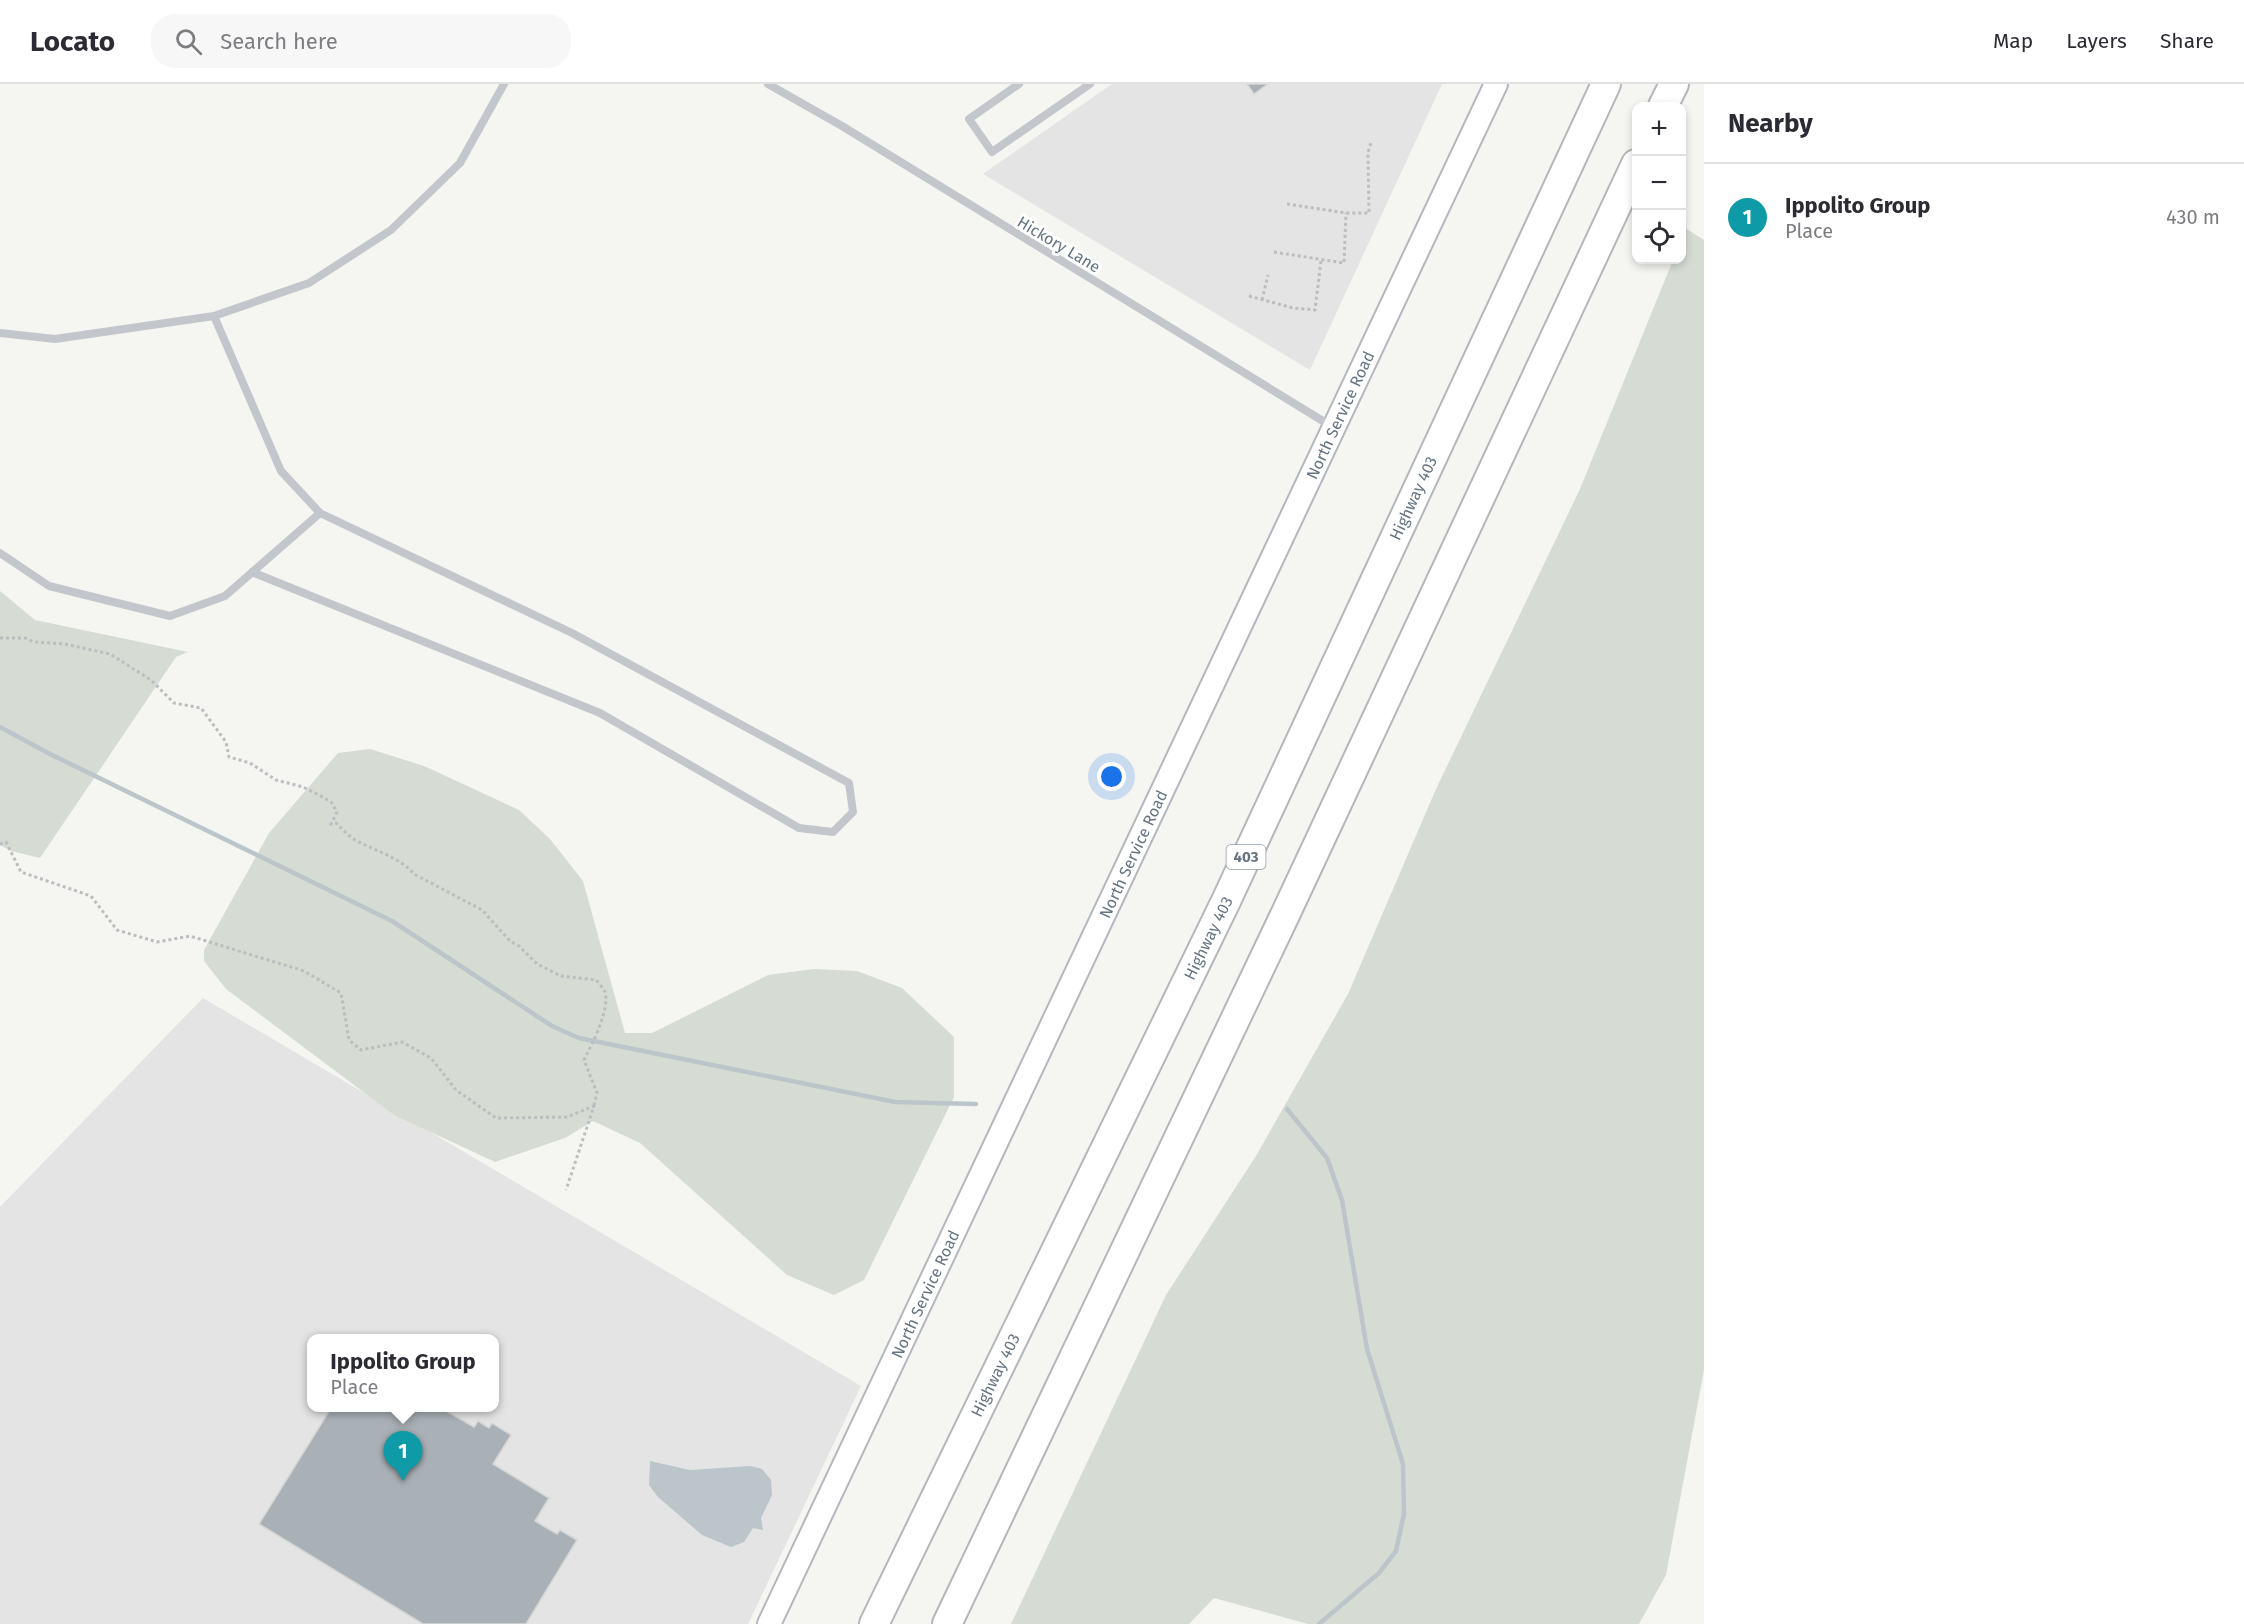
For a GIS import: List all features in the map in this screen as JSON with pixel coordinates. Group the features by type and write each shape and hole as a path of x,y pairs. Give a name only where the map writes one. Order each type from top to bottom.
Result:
{"highway":[{"name":"Highway 403","path":"874,1624 1231,890 1606,84"},
{"path":"1666,102 1674,84"},
{"path":"947,1624 1284,917 1632,173"}],"street":[{"name":"North Service Road","path":"769,1624 1496,84"}],"lane":[{"path":"0,333 55,339 214,316 309,283 391,230 460,163 504,84"},
{"name":"Hickory Lane","path":"768,84 1334,428"},
{"path":"1019,84 969,119 992,152 1090,84"},
{"path":"214,316 281,471 320,513 572,633 849,783 853,812 833,832 799,828 600,713 252,572"},
{"path":"0,553 49,586 170,616 225,596 320,513"}],"path":[{"path":"1287,204 1346,213 1369,213 1368,152 1371,143"},
{"path":"1274,252 1344,263 1346,213"},
{"path":"1249,296 1293,308 1316,310 1321,261"},
{"path":"1262,300 1268,275"},
{"path":"0,638 25,638 34,642 65,644 111,654 151,680 174,703 201,708 226,742 229,757 250,763 276,780 303,787 331,802 337,812 331,824 336,823 357,841 407,866 414,873 482,910 510,941 519,946 537,964 561,976 596,980 604,991 605,1009 584,1060 597,1093 566,1190"},
{"path":"0,844 6,842 21,872 91,896 117,930 157,942 190,936 304,970 341,993 349,1040 361,1050 402,1042 431,1058 456,1090 496,1118 567,1117 594,1106"}],"shaded area":[{"path":"1112,84 1442,84 1310,370 983,174"},
{"path":"1686,229 1704,240 1704,1370 1666,1575 1639,1624 1308,1624 1214,1598 1189,1624 1011,1624 1166,1295 1256,1156 1348,994 1436,789 1580,489 1671,264 1686,264"},
{"path":"0,591 35,620 188,652 176,657 40,858 11,851 0,845"},
{"path":"370,749 424,766 519,810 550,839 583,881 625,1033 652,1033 768,975 814,969 857,971 902,988 954,1037 954,1097 864,1280 834,1295 787,1275 640,1143 593,1121 565,1138 495,1162 394,1115 226,989 204,961 204,950 269,833 338,753"},
{"path":"203,998 861,1386 748,1624 0,1624 0,1207"},
{"path":"650,1461 690,1470 750,1466 762,1469 771,1480 772,1495 761,1518 763,1530 753,1528 744,1542 731,1547 702,1535 658,1497 649,1485"}],"building":[{"path":"1247,84 1268,84 1254,94"},
{"path":"329,1412 448,1412 474,1427 478,1421 489,1428 492,1423 511,1435 493,1464 549,1498 535,1521 557,1534 560,1530 577,1540 526,1624 423,1624 259,1524"}],"waterway":[{"path":"0,727 48,753 392,921 552,1026 579,1038 895,1102 976,1104"},
{"path":"1287,1109 1327,1158 1342,1200 1367,1349 1403,1464 1404,1514 1396,1551 1379,1573 1319,1624"}],"place":[{"name":"Ippolito Group","path":"403,1481"}]}
